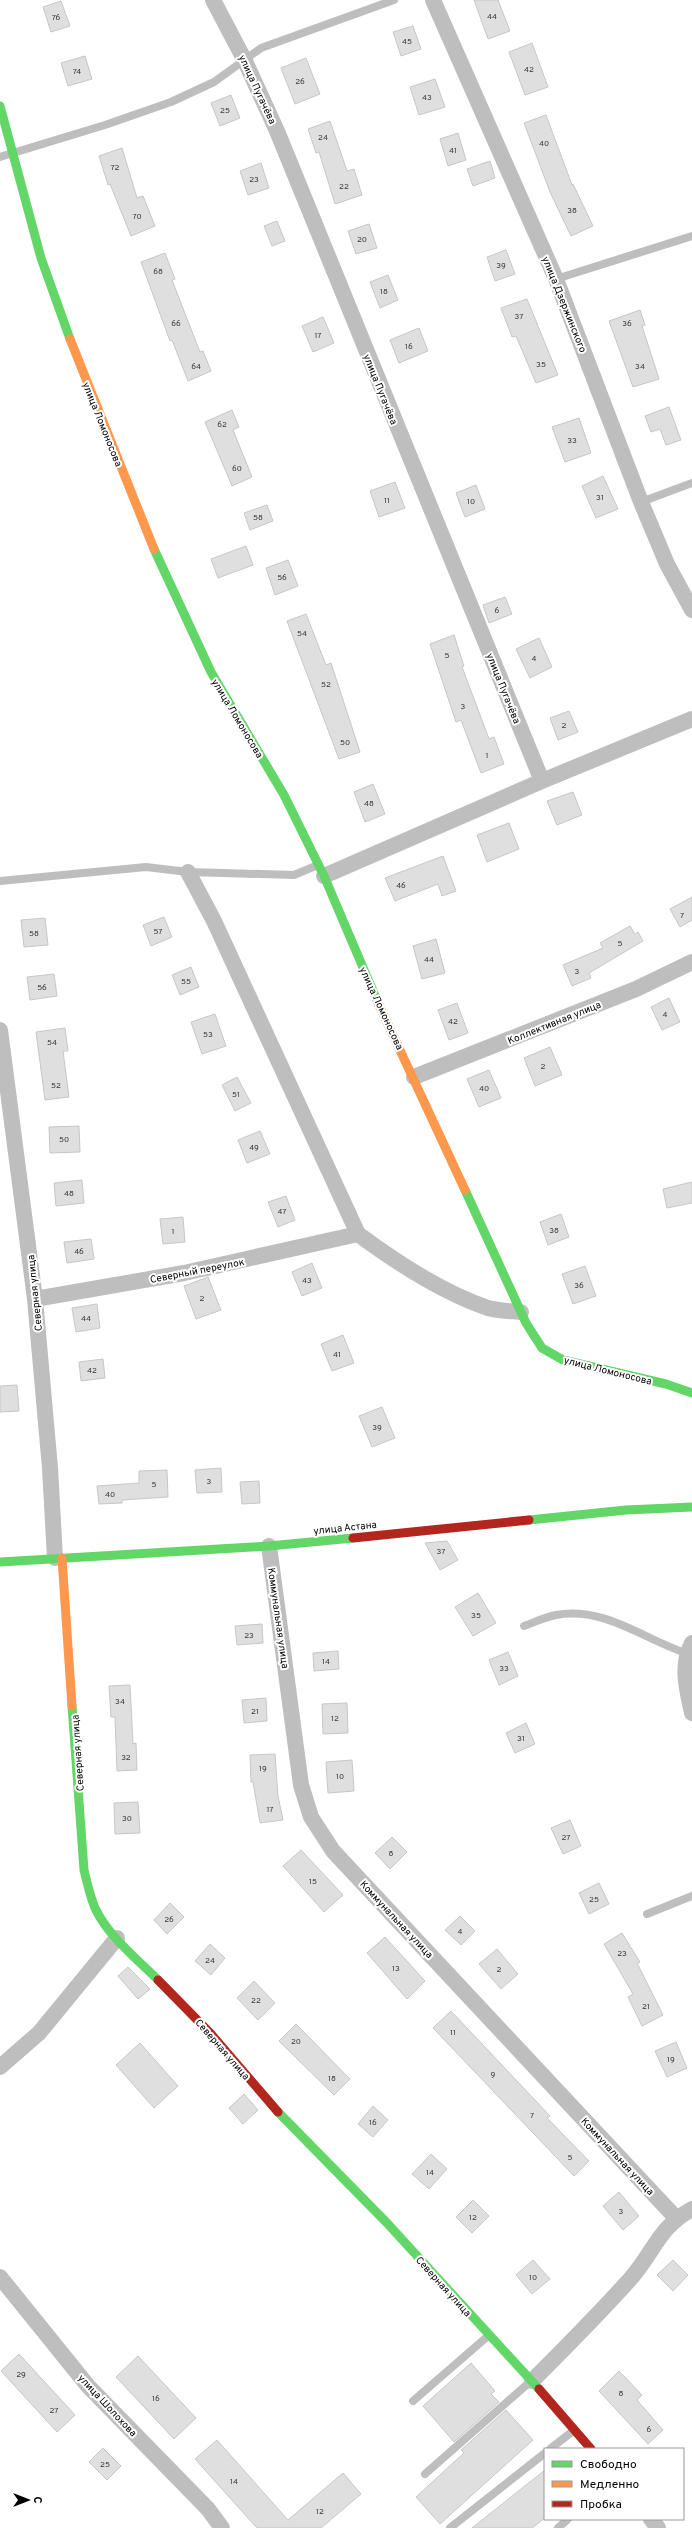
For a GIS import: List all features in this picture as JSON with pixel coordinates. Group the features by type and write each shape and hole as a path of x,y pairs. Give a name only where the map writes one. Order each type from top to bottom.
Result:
{"street":[{"name":"улица Пугачёва","path":"213,0 244,59 277,131 542,781"},
{"name":"улица Дзержинского","path":"433,0 556,278 641,502 667,564 692,610"},
{"name":"улица Ломоносова","path":"0,106 41,258 70,338 161,566 210,672 284,795 322,870 357,957 414,1077 521,1312 542,1348 563,1360 666,1384 692,1393"},
{"path":"322,870 692,719"},
{"path":"188,872 214,921 358,1234 397,1263 465,1298 489,1308 521,1312"},
{"name":"Коллективная улица","path":"414,1077 636,989 692,962"},
{"name":"Северная улица","path":"0,1030 35,1299 84,1870 90,1895 96,1910 117,1938 212,2034 274,2108 387,2223 532,2381 589,2448"},
{"name":"Северный переулок","path":"35,1299 184,1273 358,1234"},
{"name":"улица Астана","path":"0,1562 269,1546 619,1511 692,1507"},
{"name":"Коммунальная улица","path":"269,1546 301,1785 311,1817 333,1852 676,2218"},
{"path":"689,1648 685,1665 692,1713"},
{"path":"0,2067 39,2033 117,1938"},
{"path":"532,2381 632,2276 657,2240 676,2218 692,2209"},
{"name":"улица Шолохова","path":"0,2277 88,2386 208,2509 222,2528"}],"lane":[{"path":"0,157 105,126 171,102 214,82 261,48 394,0"},
{"path":"556,278 692,236"},
{"path":"641,502 692,483"},
{"path":"0,881 146,867 188,872 294,875 322,870"},
{"path":"524,1626 556,1615 591,1614 622,1624 670,1648 689,1648"},
{"path":"647,1914 692,1896"},
{"path":"413,2401 489,2335"},
{"path":"425,2474 532,2381"},
{"path":"551,2448 574,2430"},
{"path":"450,2528 544,2454"},
{"path":"558,2528 567,2520"}],"building":[{"path":"474,0 498,0 510,31 488,39"},
{"path":"61,1 70,26 51,32 43,7"},
{"path":"413,26 421,49 401,56 393,32"},
{"path":"532,43 548,87 525,95 509,52"},
{"path":"85,56 92,79 68,86 61,63"},
{"path":"306,58 320,94 295,104 281,68"},
{"path":"435,79 445,107 419,115 410,87"},
{"path":"231,95 240,118 220,126 211,103"},
{"path":"546,115 572,185 573,184 593,226 571,236 550,192 524,123"},
{"path":"330,121 347,171 354,169 362,195 335,204 319,152 316,153 308,129"},
{"path":"458,133 466,160 448,166 440,139"},
{"path":"122,148 137,198 143,196 155,226 131,236 110,184 108,185 99,156"},
{"path":"490,161 495,178 473,186 467,169"},
{"path":"261,163 269,188 248,195 240,171"},
{"path":"277,221 285,241 272,246 264,226"},
{"path":"369,224 377,248 356,254 348,231"},
{"path":"506,250 515,274 495,281 487,257"},
{"path":"165,253 175,279 172,280 200,352 203,351 211,371 188,381 172,340 170,341 141,262"},
{"path":"388,275 398,300 380,308 370,282"},
{"path":"527,299 558,375 536,383 516,336 512,337 501,308"},
{"path":"640,310 645,325 642,326 659,379 633,387 609,321"},
{"path":"323,317 334,343 313,352 302,326"},
{"path":"419,328 428,351 399,363 390,340"},
{"path":"669,407 681,440 666,445 660,429 651,432 645,416"},
{"path":"232,410 239,427 233,430 252,477 232,486 205,422"},
{"path":"579,418 591,453 565,462 552,427"},
{"path":"603,476 618,509 596,518 582,486"},
{"path":"395,482 405,508 379,517 370,491"},
{"path":"476,485 485,509 465,517 456,493"},
{"path":"267,505 273,521 250,530 244,513"},
{"path":"246,546 253,565 218,578 211,559"},
{"path":"288,560 298,586 275,595 266,568"},
{"path":"505,597 512,614 489,623 483,605"},
{"path":"306,614 326,665 331,663 360,752 339,759 287,621"},
{"path":"454,635 464,666 462,667 489,739 494,737 504,764 481,773 461,720 456,722 430,644"},
{"path":"539,638 552,667 530,678 516,649"},
{"path":"569,711 578,732 558,740 550,718"},
{"path":"373,784 385,814 365,822 354,792"},
{"path":"573,792 582,815 557,825 547,801"},
{"path":"509,823 519,849 487,862 477,835"},
{"path":"443,856 456,891 442,896 438,884 395,901 385,878"},
{"path":"692,897 692,920 680,927 670,909"},
{"path":"164,917 172,937 151,946 143,925"},
{"path":"45,918 48,945 24,947 21,920"},
{"path":"630,926 635,934 638,932 643,941 589,973 591,978 572,986 563,965 603,948 600,943"},
{"path":"436,939 445,973 422,979 413,946"},
{"path":"191,967 199,987 180,995 172,975"},
{"path":"54,974 57,996 30,1000 27,977"},
{"path":"669,998 680,1022 662,1030 651,1007"},
{"path":"457,1003 468,1033 449,1040 438,1010"},
{"path":"215,1014 226,1046 202,1054 191,1022"},
{"path":"65,1028 68,1051 63,1051 69,1097 45,1100 36,1032"},
{"path":"550,1047 562,1075 535,1086 524,1058"},
{"path":"489,1070 501,1098 479,1107 467,1079"},
{"path":"237,1077 251,1103 235,1111 222,1085"},
{"path":"79,1126 80,1152 50,1153 49,1127"},
{"path":"260,1131 270,1154 247,1163 238,1140"},
{"path":"82,1180 84,1203 56,1206 54,1183"},
{"path":"692,1182 692,1203 667,1208 663,1189"},
{"path":"286,1196 295,1220 278,1227 268,1202"},
{"path":"561,1214 569,1237 548,1245 540,1222"},
{"path":"183,1217 185,1242 163,1244 160,1219"},
{"path":"91,1239 94,1259 67,1263 64,1242"},
{"path":"312,1263 322,1288 302,1296 292,1272"},
{"path":"585,1266 596,1296 573,1304 562,1274"},
{"path":"208,1277 221,1310 196,1319 184,1286"},
{"path":"97,1304 100,1328 76,1332 72,1308"},
{"path":"343,1335 354,1363 332,1371 321,1344"},
{"path":"103,1359 105,1378 81,1381 79,1362"},
{"path":"17,1385 19,1411 0,1412 0,1386"},
{"path":"382,1407 395,1438 372,1447 359,1416"},
{"path":"221,1468 222,1492 197,1493 195,1470"},
{"path":"167,1470 168,1497 122,1500 122,1503 99,1504 97,1486 139,1483 139,1471"},
{"path":"259,1481 260,1503 242,1504 240,1482"},
{"path":"447,1541 458,1560 440,1570 425,1543"},
{"path":"478,1593 496,1623 473,1636 455,1607"},
{"path":"262,1624 263,1643 237,1645 235,1626"},
{"path":"338,1651 339,1669 314,1671 313,1653"},
{"path":"508,1652 518,1676 499,1685 489,1660"},
{"path":"130,1685 133,1744 136,1743 137,1770 117,1771 115,1717 111,1717 109,1686"},
{"path":"266,1698 267,1721 244,1723 242,1700"},
{"path":"347,1703 348,1733 323,1734 322,1704"},
{"path":"526,1723 535,1744 515,1753 506,1733"},
{"path":"275,1754 278,1796 283,1820 260,1823 253,1782 251,1782 250,1755"},
{"path":"352,1760 354,1791 328,1793 326,1762"},
{"path":"138,1802 140,1833 115,1834 114,1803"},
{"path":"570,1820 581,1846 563,1854 551,1828"},
{"path":"392,1837 407,1852 390,1869 375,1853"},
{"path":"301,1850 343,1895 324,1912 283,1866"},
{"path":"599,1883 609,1904 589,1914 579,1893"},
{"path":"170,1903 184,1917 167,1934 154,1920"},
{"path":"460,1916 475,1931 461,1945 445,1930"},
{"path":"622,1933 640,1962 637,1963 663,2015 642,2026 628,1997 633,1994 604,1944"},
{"path":"385,1937 425,1981 407,1999 367,1953"},
{"path":"210,1944 225,1958 211,1975 195,1961"},
{"path":"497,1949 518,1974 501,1989 479,1964"},
{"path":"128,1967 150,1989 138,1999 118,1976"},
{"path":"254,1981 275,2003 258,2020 237,1998"},
{"path":"451,2011 550,2116 547,2118 589,2161 574,2176 433,2028"},
{"path":"296,2024 350,2079 334,2095 279,2041"},
{"path":"676,2042 687,2068 667,2077 655,2051"},
{"path":"140,2043 178,2086 154,2108 116,2065"},
{"path":"244,2094 258,2110 243,2124 229,2108"},
{"path":"373,2106 388,2120 373,2137 358,2124"},
{"path":"431,2154 447,2169 429,2189 412,2174"},
{"path":"619,2192 639,2216 623,2230 603,2206"},
{"path":"473,2200 489,2216 472,2233 456,2217"},
{"path":"533,2260 550,2279 532,2294 516,2275"},
{"path":"673,2260 688,2275 673,2291 657,2275"},
{"path":"19,2354 75,2415 57,2432 1,2371"},
{"path":"138,2356 196,2418 174,2439 116,2377"},
{"path":"471,2363 495,2391 491,2394 499,2402 454,2442 423,2406"},
{"path":"619,2371 642,2395 637,2400 663,2430 648,2444 599,2391"},
{"path":"506,2410 533,2440 440,2524 416,2497 464,2453 461,2450"},
{"path":"217,2440 288,2520 343,2473 361,2494 321,2528 257,2528 195,2459"},
{"path":"103,2448 121,2466 107,2480 89,2462"},
{"path":"544,2471 544,2519 532,2528 472,2528"}],"traffic: fast":[{"path":"0,106 41,258 70,339"},
{"path":"154,549 211,672 284,795 324,876 379,1005"},
{"path":"465,1190 526,1323 542,1348 563,1360 666,1384 692,1393"},
{"path":"529,1520 626,1510 692,1507"},
{"path":"0,1562 269,1546 353,1538"},
{"path":"72,1706 84,1870 90,1894 95,1908 107,1928 115,1938 158,1980"},
{"path":"278,2112 387,2223 539,2389"}],"traffic: slow":[{"path":"70,339 154,549"},
{"path":"379,1005 465,1190"},
{"path":"62,1558 72,1706"}],"traffic: jam":[{"path":"353,1538 529,1520"},
{"path":"158,1980 211,2034 278,2112"},
{"path":"539,2389 590,2448"}]}
